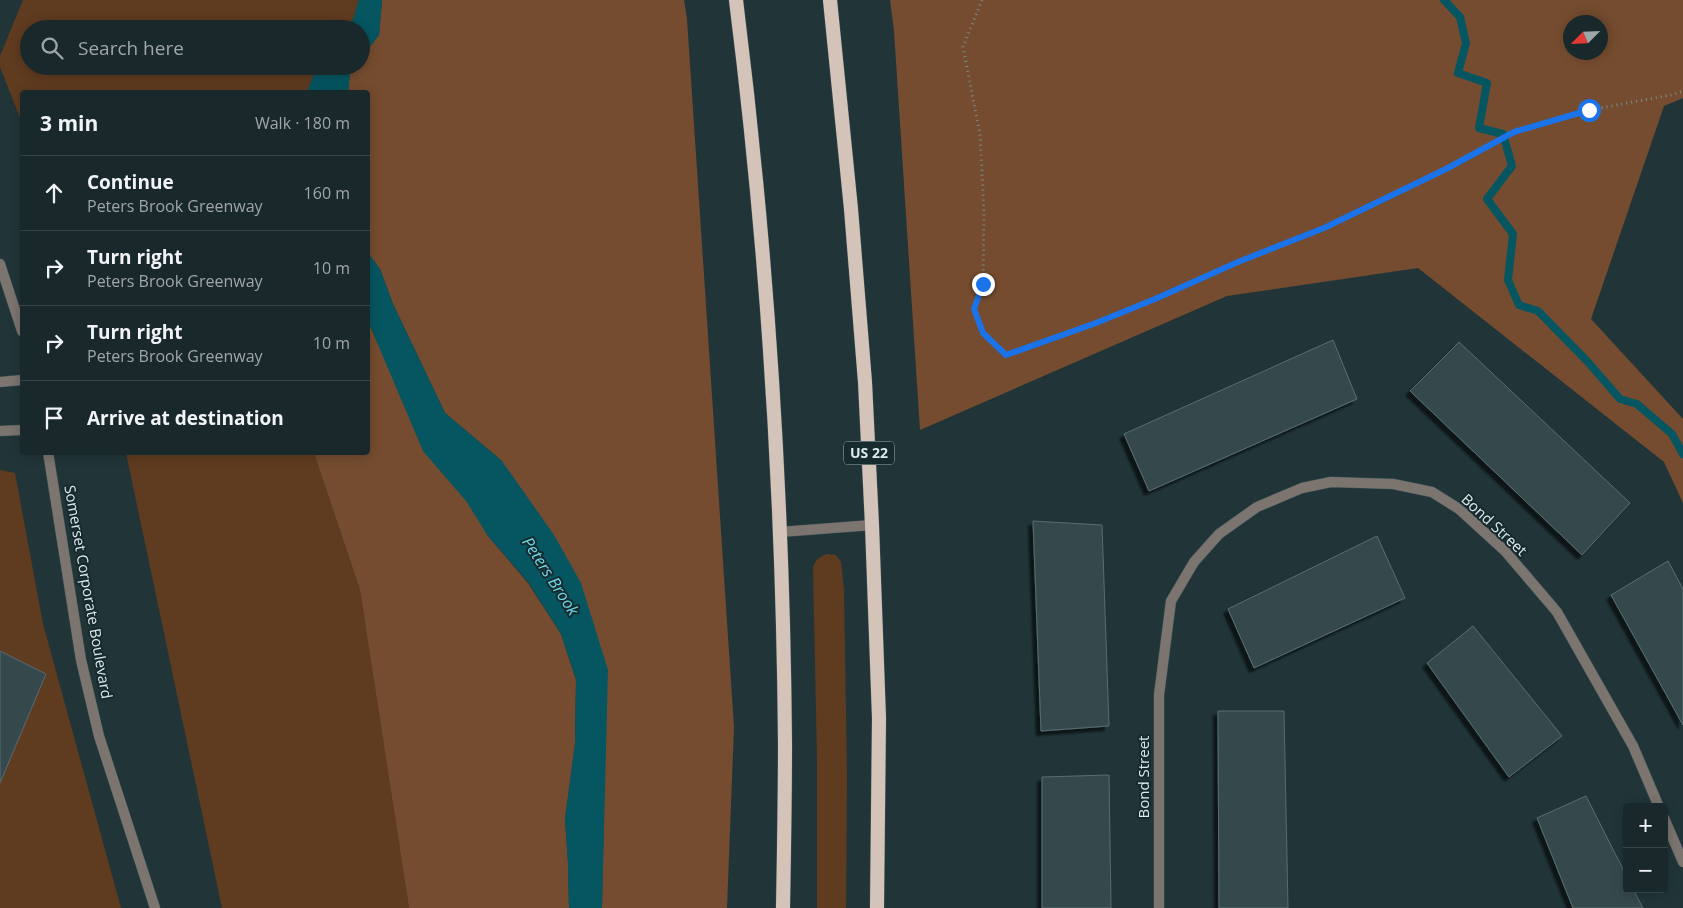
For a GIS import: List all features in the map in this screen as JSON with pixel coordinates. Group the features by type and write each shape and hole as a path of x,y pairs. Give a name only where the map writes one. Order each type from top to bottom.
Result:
{"highway":[{"path":"736,0 760,230 775,414 785,744 783,908"},
{"name":"US 22","path":"830,0 850,199 865,382 879,718 877,908"}],"street":[{"path":"0,264 20,325"},
{"path":"0,382 20,380"},
{"path":"0,431 20,430"},
{"name":"Somerset Corporate Boulevard","path":"48,455 81,660 100,736 155,908"},
{"name":"Bond Street","path":"1159,908 1159,695 1171,601 1194,562 1220,534 1257,507 1302,488 1331,482 1393,484 1432,492 1458,509 1505,551 1557,612 1633,746 1657,803"},
{"path":"780,532 872,525"},
{"path":"1668,827 1683,862"}],"path":[{"path":"982,0 963,47 980,134 984,212 983,284 974,309 983,333 1006,355 1104,320 1238,262 1324,228 1446,169 1514,132 1589,110 1671,95 1683,91"}],"shaded area":[{"path":"23,0 359,0 353,20 20,20 20,75 314,75 308,90 20,90 20,118 0,67 0,56"},
{"path":"382,0 684,0 687,19 734,727 727,908 602,908 605,758 502,461 445,413 393,304 380,269 370,256 370,90 348,90 350,75 370,75 370,46 379,35"},
{"path":"890,0 1683,0 1683,98 1664,106 1591,319 1683,419 1683,503 1664,462 1418,268 1227,296 920,430 894,31"},
{"path":"370,326 387,364 488,536 528,583 561,634 576,680 575,744 565,819 569,908 409,908 360,590 315,455 370,455"},
{"path":"126,455 315,455 360,590 409,908 222,908"},
{"path":"0,470 15,473 43,624 121,908 0,908 0,783 46,674 0,651"},
{"path":"827,554 836,555 841,562 844,590 847,775 846,908 817,908 817,758 813,568 818,559"}],"water":[{"path":"359,0 382,0 379,35 370,46 370,20 353,20"},
{"path":"314,75 350,75 348,90 308,90"},
{"name":"Peters Brook","path":"370,256 380,269 393,304 445,413 502,461 554,535 581,583 608,670 602,908 569,908 565,819 575,744 576,679 561,634 529,583 488,536 466,501 423,451 370,326"}],"building":[{"path":"1333,340 1357,399 1149,491 1124,434"},
{"path":"1459,342 1630,503 1582,555 1410,391"},
{"path":"1033,521 1102,525 1109,726 1041,731"},
{"path":"1377,536 1405,598 1254,668 1228,609"},
{"path":"1668,561 1683,589 1683,725 1611,595"},
{"path":"1473,626 1562,736 1509,777 1427,663"},
{"path":"0,651 46,674 0,783"},
{"path":"1218,711 1284,711 1288,908 1219,908"},
{"path":"1109,775 1111,908 1042,908 1042,777"},
{"path":"1586,796 1623,869 1623,893 1635,893 1643,908 1573,908 1537,818"}],"waterway":[{"path":"1444,0 1460,17 1466,43 1458,73 1487,83 1479,128 1503,134 1512,166 1487,199 1513,234 1508,280 1519,305 1538,311 1587,361 1620,399 1637,404 1672,434 1683,454"}],"route":[{"path":"983,284 974,309 983,333 1006,355 1096,323 1238,262 1324,228 1446,169 1514,132 1589,110"}]}
